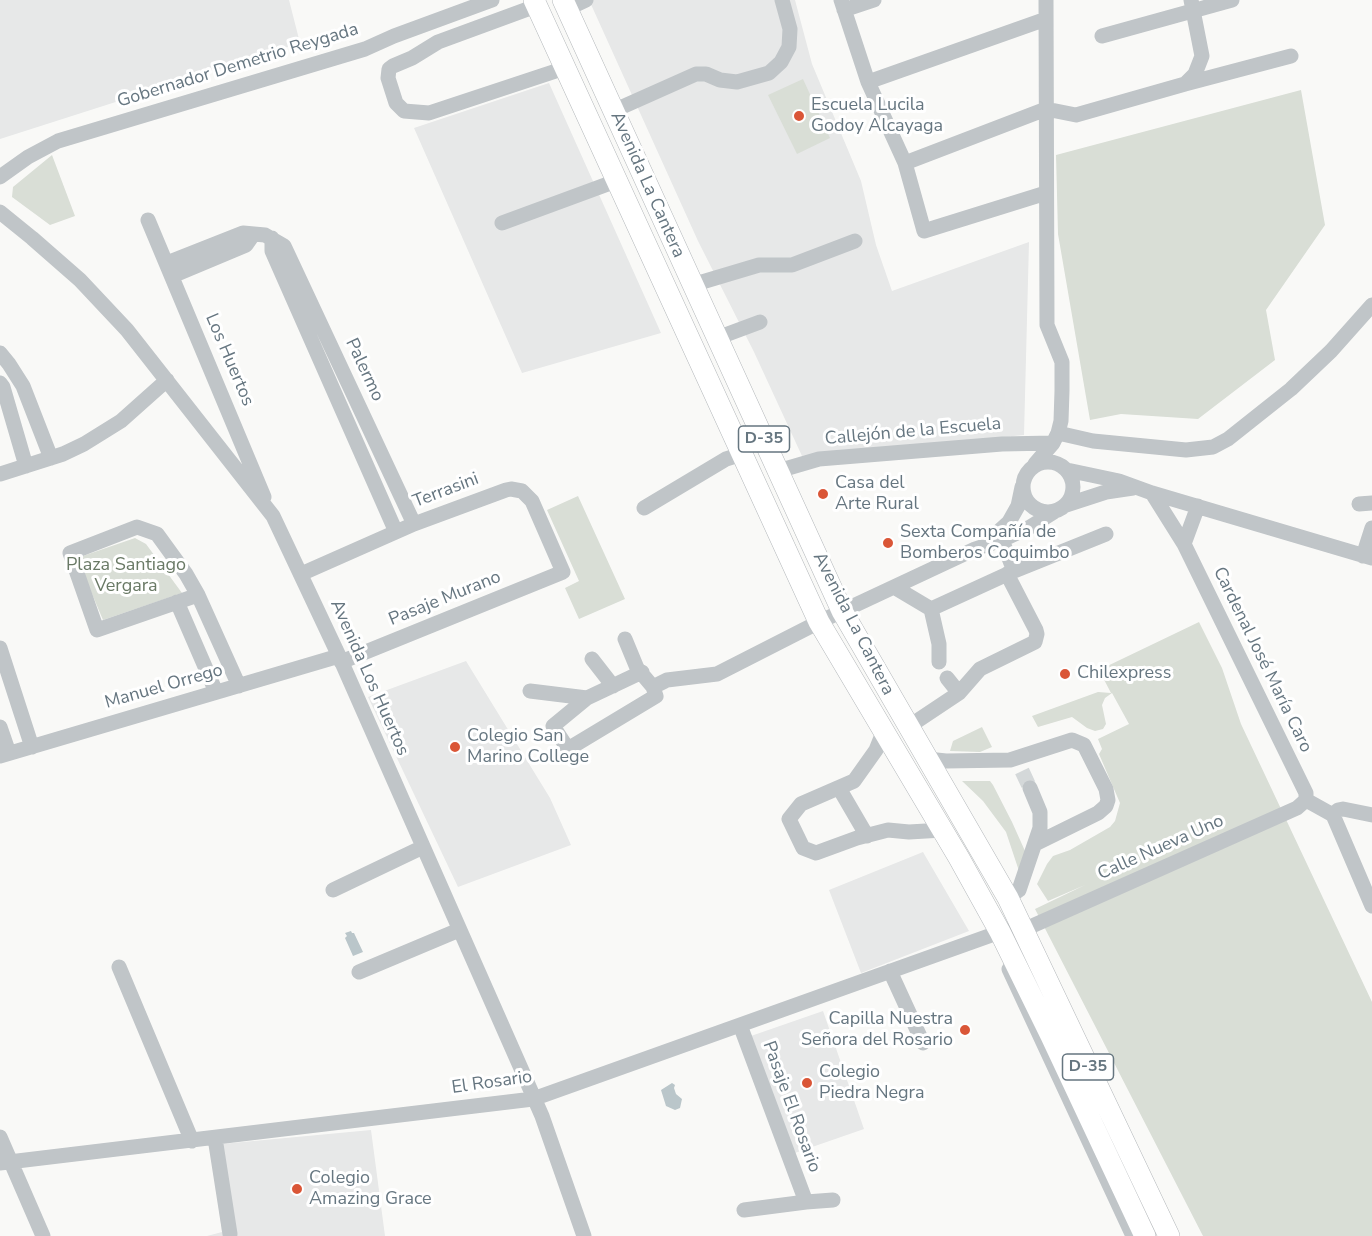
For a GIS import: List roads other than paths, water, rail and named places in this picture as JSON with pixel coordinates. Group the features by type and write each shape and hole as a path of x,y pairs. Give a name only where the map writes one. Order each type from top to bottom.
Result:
{"highway":[{"name":"Avenida La Cantera","path":"535,3 819,622 1000,932 1145,1236"},
{"name":"Avenida La Cantera","path":"565,4 843,611 1008,898 1168,1236"},
{"path":"1000,932 1006,918 1008,898"}],"street":[{"name":"Gobernador Demetrio Reygada","path":"0,177 28,157 58,141 365,49 492,0"},
{"path":"565,4 586,0"},
{"path":"613,111 696,74 706,74 720,80 737,82 769,73 781,62 789,47 790,29 782,0"},
{"path":"874,0 843,5 868,82 905,163 924,231 1046,193"},
{"path":"975,549 996,535 1009,522 1018,506 1025,474 1035,465 1055,438 1061,421 1062,362 1047,325 1046,0"},
{"path":"1102,36 1192,5 1232,0"},
{"path":"535,3 438,42 412,58 393,66 389,69 388,78 397,106 404,111 429,112 565,69"},
{"path":"1185,84 1198,68 1202,56 1192,5"},
{"path":"868,82 1046,19"},
{"path":"905,163 1046,108 1076,115 1291,56"},
{"path":"502,223 616,181"},
{"name":"Avenida Los Huertos","path":"0,212 80,280 127,330 273,516 340,659 542,1116 584,1236"},
{"name":"Los Huertos","path":"148,220 273,516"},
{"path":"170,269 246,245 253,235 265,235 272,238"},
{"name":"Palermo","path":"272,238 284,246 414,524"},
{"name":"Palermo","path":"272,238 272,251 396,532"},
{"path":"692,285 759,265 792,265 855,241"},
{"name":"Callejón de la Escuela","path":"778,471 819,459 1055,438 1186,450 1213,447 1228,439 1291,389 1331,351 1372,305"},
{"path":"717,338 760,322"},
{"path":"3,362 23,386 51,458"},
{"path":"0,474 51,458 104,433 166,380"},
{"path":"0,382 26,466"},
{"path":"653,687 667,680 717,674 819,622 975,549 1030,527 1060,508 1073,492 1071,477 1063,467 1055,438"},
{"path":"644,508 726,459 742,454"},
{"path":"1035,465 1043,462 1113,479 1368,557 1372,528"},
{"path":"1022,488 1028,504 1044,513 1106,492 1145,490"},
{"name":"Terrasini","path":"301,574 414,524 506,490 517,489 528,495 532,501 563,572"},
{"name":"Cardenal José María Caro","path":"1145,490 1184,544 1306,796"},
{"path":"1184,544 1198,506"},
{"path":"198,595 97,630 70,553 137,527 157,534 198,595 239,686"},
{"path":"931,609 1011,572 1107,534"},
{"path":"908,727 959,693 980,669 1032,644 1037,639 1036,630 1011,572 1002,540"},
{"name":"Pasaje Murano","path":"340,659 563,572"},
{"path":"894,587 931,609 939,644 939,662"},
{"path":"177,602 216,692"},
{"path":"625,639 638,668 642,672 653,687 656,696 568,749 553,726 587,698 642,672"},
{"path":"1,657 32,747"},
{"name":"Manuel Orrego","path":"5,755 216,692 340,659"},
{"path":"592,659 613,686"},
{"path":"947,678 959,693"},
{"path":"530,692 587,698"},
{"path":"0,727 5,755"},
{"path":"884,730 876,750 854,781 801,804 789,819 803,848 816,853 888,830 943,831"},
{"path":"927,759 1010,760 1072,740 1087,748 1106,789 1108,800 1102,810 1035,844"},
{"path":"1010,760 1022,771"},
{"path":"839,788 867,836"},
{"path":"1008,898 1019,890 1041,820 1038,804 1030,788"},
{"path":"1306,796 1338,812 1372,815"},
{"name":"Calle Nueva Uno","path":"1023,930 1297,808 1306,796"},
{"path":"1338,812 1370,898"},
{"path":"333,890 423,847"},
{"path":"359,972 459,930"},
{"name":"El Rosario","path":"5,1163 533,1099 1000,932"},
{"name":"Avenida La Cantera","path":"1000,932 1002,950 1016,990 1132,1236"},
{"path":"119,967 192,1141"},
{"path":"890,971 923,1043"},
{"name":"Pasaje El Rosario","path":"740,1025 806,1203"},
{"path":"0,1137 5,1163 43,1236"},
{"path":"215,1138 230,1234"},
{"name":"Pasaje El Rosario","path":"744,1210 833,1200"}],"tunnel":[{"path":"1022,771 1030,788"}],"place":[{"name":"Escuela Lucila Godoy Alcayaga","path":"799,116"},
{"name":"Casa del Arte Rural","path":"823,494"},
{"name":"Sexta Compañía de Bomberos Coquimbo","path":"888,543"},
{"name":"Chilexpress","path":"1065,674"},
{"name":"Colegio San Marino College","path":"455,747"},
{"name":"Capilla Nuestra Señora del Rosario","path":"965,1030"},
{"name":"Colegio Piedra Negra","path":"807,1083"},
{"name":"Colegio Amazing Grace","path":"297,1189"}],"park label":[{"name":"Plaza Santiago Vergara","path":"126,576"}]}
